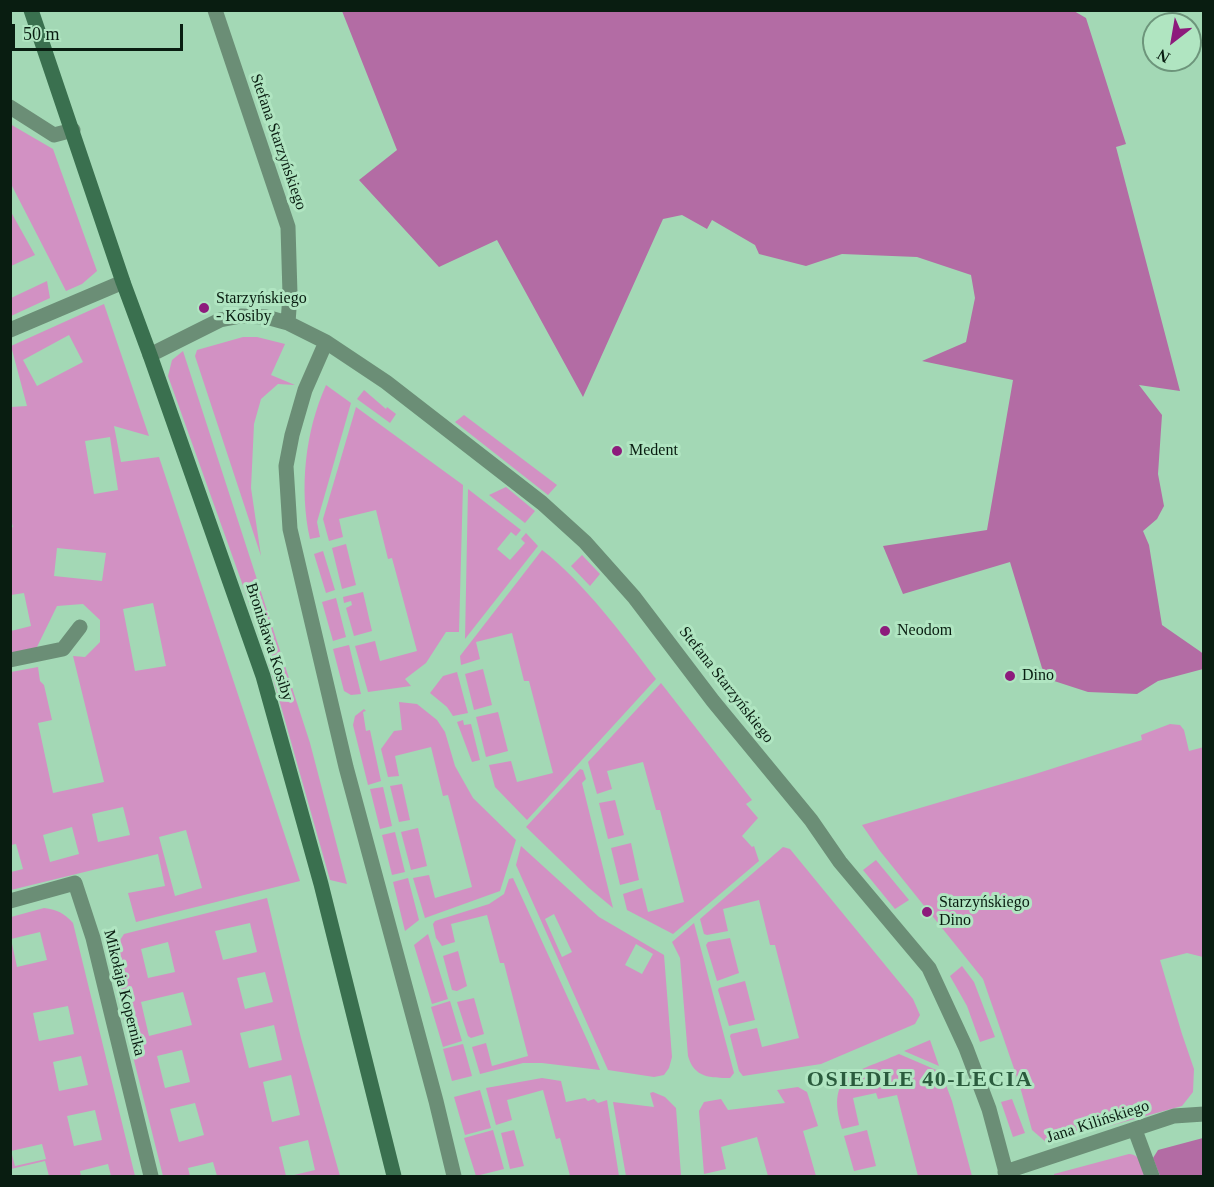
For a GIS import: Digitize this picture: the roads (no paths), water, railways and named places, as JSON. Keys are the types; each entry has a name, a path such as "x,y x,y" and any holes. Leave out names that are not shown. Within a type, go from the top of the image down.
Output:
{"street":[{"name":"Bronisława Kosiby","path":"31,10 123,282 263,676 321,884 394,1176"},
{"name":"Stefana Starzyńskiego","path":"215,10 288,226 290,301 288,323"},
{"path":"10,107 54,135 73,130"},
{"path":"10,330 123,282"},
{"name":"Stefana Starzyńskiego","path":"150,355 220,320 241,316 288,323 326,342 386,382 542,503 585,542 629,592 713,701 811,820 840,862 929,968 966,1048 989,1109 1006,1174"},
{"path":"326,342 308,382 292,435 286,466 290,529 346,766 454,1176"},
{"path":"10,660 63,649 80,627"},
{"name":"Mikołaja Kopernika","path":"10,901 75,884 93,938 151,1176"},
{"name":"Jana Kilińskiego","path":"1006,1174 1174,1116 1203,1114"},
{"path":"1135,1130 1152,1176"}],"place":[{"name":"Starzyńskiego - Kosiby","path":"204,308"},
{"name":"Medent","path":"617,451"},
{"name":"Neodom","path":"885,631"},
{"name":"Dino","path":"1010,676"},
{"name":"Starzyńskiego Dino","path":"927,912"}],"district":[{"name":"OSIEDLE 40-LECIA","path":"920,1080"}]}
